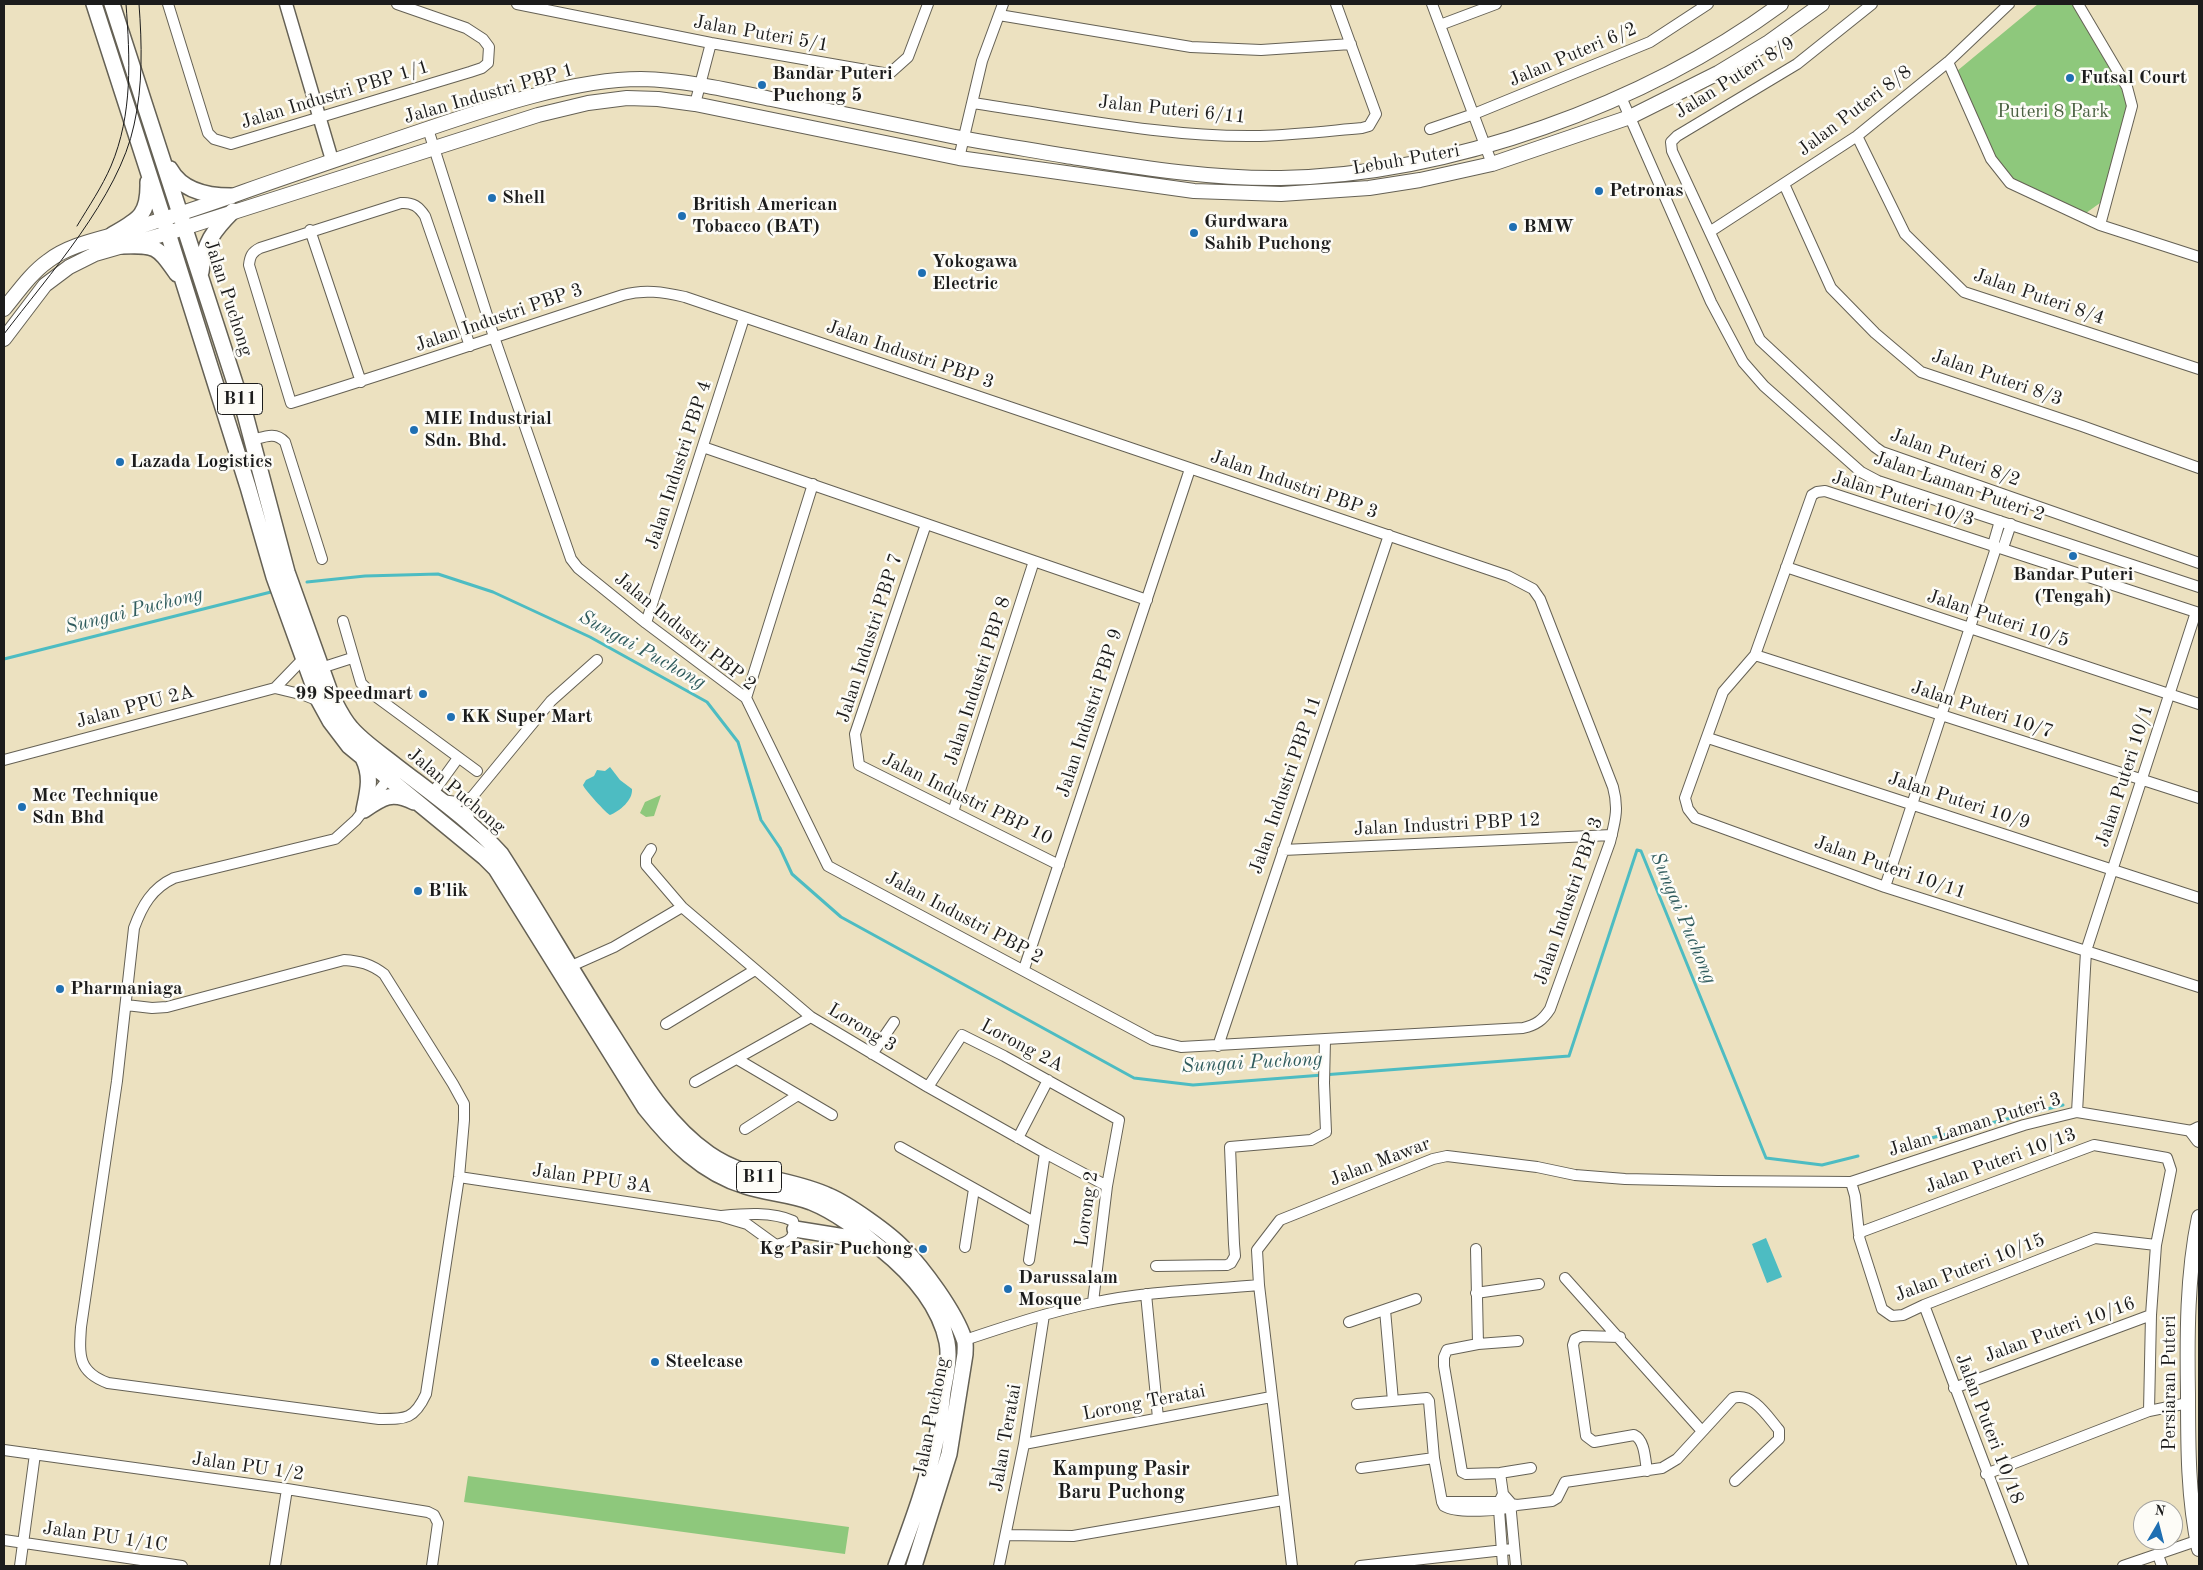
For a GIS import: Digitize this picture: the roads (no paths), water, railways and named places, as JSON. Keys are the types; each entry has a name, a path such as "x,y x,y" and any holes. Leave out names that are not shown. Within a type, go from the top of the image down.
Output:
{"main road":[{"name":"Jalan Puchong","path":"94,4 248,487 292,605 321,668 331,695 350,728 393,772 433,802 470,826 501,854 569,967 653,1098 687,1136 698,1146 730,1167 748,1174 809,1188 831,1196 851,1208 902,1246 918,1263 965,1340 964,1370 949,1454 915,1565"},
{"name":"Jalan Puchong","path":"112,4 162,152 252,440 280,575"},
{"name":"Lebuh Puteri","path":"965,133 1169,171 1277,178 1312,177 1375,170 1485,145 1561,120 1621,97 1685,66 1722,44 1781,4"},
{"name":"Lebuh Puteri","path":"960,158 1194,191 1281,194 1369,188 1420,180 1492,164 1630,117 1718,73 1769,42 1822,4"},
{"name":"Jalan Industri PBP 1","path":"232,204 332,160 428,129 533,97 595,84 635,79 700,85 965,133"},
{"name":"Jalan Industri PBP 1","path":"183,221 232,204 434,147 530,117 588,103 626,98 658,99 695,104 960,158"},
{"path":"162,152 176,179 185,185 232,204 206,245 201,277"},
{"path":"4,339 45,285 69,268 117,241 139,219 143,213 148,190 148,169"},
{"path":"4,309 32,275 51,258 77,246 117,241 183,221"},
{"path":"117,241 145,245 159,250 183,283"},
{"name":"Jalan Puchong","path":"292,605 303,659 320,701 341,736 363,758 393,772"},
{"path":"363,758 368,768 369,778 369,790 364,810"},
{"path":"364,810 382,798 393,796 433,802"},
{"name":"Jalan Puchong","path":"433,802 496,869 645,1108 675,1142 711,1172 725,1179 809,1201 831,1211 852,1225 899,1263 915,1280 929,1301 943,1328 948,1356 936,1440 919,1502 896,1566"},
{"name":"Persiaran Puteri","path":"2199,1217 2188,1308 2189,1482 2199,1543"},
{"path":"795,1230 851,1238 863,1242 899,1263"}],"street":[{"name":"Jalan Industri PBP 1/1","path":"168,4 205,125 214,139 222,143 241,143 470,72 482,68 488,63 489,47 475,33 397,4"},
{"path":"286,4 332,160"},
{"name":"Jalan Puteri 5/1","path":"517,4 710,43 889,74 908,57 928,4"},
{"path":"960,158 982,61 1003,4"},
{"path":"999,15 1191,48 1261,50 1351,44 1336,4"},
{"path":"1432,4 1492,164"},
{"path":"1440,24 1496,4"},
{"name":"Jalan Puteri 6/2","path":"1430,129 1474,114 1650,42 1708,4"},
{"name":"Jalan Puteri 8/9","path":"1711,231 1672,150 1671,142 1677,136 1797,64 1872,4"},
{"name":"Jalan Puteri 8/8","path":"1711,231 1857,136 1948,62 2008,4"},
{"path":"2078,4 2127,87 2132,106 2100,225"},
{"path":"695,104 710,43"},
{"name":"Jalan Puteri 6/11","path":"972,102 1146,128 1193,133 1259,136 1362,128 1369,126 1376,114 1351,44"},
{"path":"1948,62 1991,159 2010,183 2100,225 2199,257"},
{"name":"Jalan Laman Puteri 2","path":"1621,97 1711,302 1743,362 1764,386 1861,472 1878,481 2199,587"},
{"name":"Jalan Industri PBP 2","path":"428,129 494,337 571,559 578,568 646,623 746,698 828,866 1024,969 1153,1040 1182,1047 1218,1046"},
{"name":"Jalan Puteri 8/4","path":"1857,136 1905,234 1964,292 2199,369"},
{"name":"Jalan Puteri 8/3","path":"1784,184 1831,288 1875,333 1921,372 2082,426 2199,468"},
{"path":"361,382 310,230 401,203 418,206 425,216 470,346"},
{"name":"Jalan Industri PBP 3","path":"310,230 253,251 249,265 291,403 361,382 634,292 660,291 1389,535 1508,576 1533,589 1618,803 1612,835 1550,1009 1544,1018 1535,1025 1523,1028 1218,1046"},
{"name":"Jalan Puteri 8/2","path":"1711,231 1760,340 1882,452 2199,563"},
{"name":"Jalan Industri PBP 4","path":"646,623 744,318"},
{"path":"252,440 273,435 280,436 285,442 322,559"},
{"path":"703,446 1147,600"},
{"name":"Jalan Industri PBP 9","path":"1024,969 1190,469"},
{"path":"746,698 813,484"},
{"name":"Jalan Puteri 10/3","path":"1688,809 1686,798 1723,692 1755,655 1812,496 1821,490 2198,613"},
{"path":"1885,887 2005,523"},
{"name":"Jalan Industri PBP 7","path":"860,765 855,734 926,524"},
{"name":"Jalan Industri PBP 11","path":"1218,1046 1389,535"},
{"name":"Jalan Industri PBP 8","path":"953,812 1034,561"},
{"name":"Jalan Puteri 10/5","path":"1786,567 2199,704"},
{"name":"Jalan Puteri 10/1","path":"2076,1112 2086,951 2198,613"},
{"path":"343,621 352,658 361,683 371,693 477,771"},
{"name":"Jalan Puteri 10/7","path":"1755,655 2199,798"},
{"path":"321,668 352,658"},
{"path":"275,688 303,659"},
{"path":"470,826 467,809 472,797 552,701 596,660"},
{"path":"275,688 320,701"},
{"name":"Jalan PPU 2A","path":"4,760 275,688"},
{"name":"Jalan Puteri 10/9","path":"1708,738 2199,898"},
{"path":"458,758 433,802 457,802 472,797"},
{"name":"Jalan Industri PBP 10","path":"860,765 1059,865"},
{"path":"126,1005 152,1008 168,1006 344,960 359,961 374,966 384,974 464,1104 459,1177 426,1394 420,1407 410,1416 400,1419 379,1419 99,1380 86,1371 82,1360 81,1327 117,1082 134,928 147,900 162,884 174,878 335,839 356,820 393,772"},
{"name":"Jalan Puteri 10/11","path":"1688,809 1695,818 1885,887 2199,987"},
{"name":"Jalan Industri PBP 12","path":"1283,850 1612,835"},
{"name":"Lorong 3","path":"651,849 646,857 646,865 682,907 811,1017 928,1087 1107,1186"},
{"path":"569,967 614,947 682,907"},
{"path":"666,1024 755,970"},
{"path":"695,1082 811,1017"},
{"path":"872,1054 894,1022"},
{"name":"Lorong 2A","path":"928,1087 962,1035 1119,1120"},
{"path":"1156,1266 1227,1265 1231,1263 1234,1256 1234,1244 1230,1147 1311,1140 1326,1132 1325,1040"},
{"path":"737,1059 832,1115"},
{"path":"1018,1138 1048,1080"},
{"path":"745,1129 798,1095"},
{"name":"Jalan Laman Puteri 3","path":"1851,1182 2024,1125 2076,1112 2198,1133"},
{"name":"Lorong 2","path":"1093,1302 1107,1186 1119,1120"},
{"name":"Jalan Puteri 10/13","path":"1862,1232 2094,1145 2167,1158 2171,1170 2156,1245 2151,1315 2148,1411"},
{"path":"900,1147 1034,1222"},
{"path":"1029,1260 1045,1153"},
{"name":"Jalan Mawar","path":"1292,1566 1271,1397 1257,1250 1280,1220 1433,1159 1447,1156 1537,1167 1575,1175 1625,1179 1851,1182"},
{"name":"Jalan PPU 3A","path":"459,1177 720,1216 748,1224 776,1245 786,1243 793,1237 795,1230 793,1221 786,1218 746,1214 720,1216"},
{"name":"Jalan Puteri 10/15","path":"1851,1182 1862,1232 1859,1240 1882,1309 1892,1316 1903,1315 1924,1304 2095,1238 2156,1245"},
{"path":"965,1247 974,1189"},
{"path":"1476,1249 1478,1344"},
{"path":"1565,1278 1620,1337 1701,1430"},
{"path":"1476,1293 1539,1284"},
{"path":"965,1340 1027,1319 1093,1302 1146,1294 1259,1285"},
{"path":"1146,1294 1158,1418"},
{"path":"1349,1322 1416,1299"},
{"name":"Jalan Puteri 10/18","path":"1924,1304 1986,1474 2023,1566"},
{"path":"1385,1310 1394,1401"},
{"name":"Jalan Teratai","path":"999,1566 1007,1535 1024,1444 1044,1315"},
{"name":"Jalan Puteri 10/16","path":"1954,1388 2151,1315"},
{"path":"1620,1337 1582,1336 1575,1339 1573,1345 1586,1436 1594,1442 1634,1435 1638,1436 1642,1444 1647,1471"},
{"path":"1518,1341 1478,1344 1447,1350 1444,1357 1445,1376 1462,1472 1466,1474 1500,1473 1531,1468"},
{"path":"1357,1404 1427,1398 1429,1401 1434,1458 1442,1502 1444,1506 1454,1510 1506,1503 1552,1501 1557,1498 1565,1482 1662,1468 1677,1459 1701,1430 1733,1398 1742,1396 1751,1398 1779,1430 1779,1440 1735,1481"},
{"name":"Lorong Teratai","path":"1024,1444 1271,1397"},
{"path":"1986,1474 2148,1411 2188,1403"},
{"name":"Jalan PU 1/2","path":"4,1450 428,1512 434,1515 438,1523 432,1566"},
{"path":"20,1566 35,1454"},
{"path":"1361,1468 1434,1458"},
{"path":"1500,1473 1516,1566"},
{"path":"275,1566 287,1490"},
{"path":"1007,1535 1073,1536 1283,1500"},
{"path":"1503,1566 1501,1550 1506,1503"},
{"name":"Jalan PU 1/1C","path":"4,1540 182,1566"},
{"path":"2123,1566 2199,1543"},
{"path":"1360,1566 1514,1549"},
{"path":"2158,1554 2162,1566"}],"water":[{"path":"610,767 620,780 632,789 632,793 625,805 610,815 583,785 586,780 594,776 597,770 605,771"},
{"path":"1766,1238 1782,1277 1767,1283 1752,1244"}],"waterway":[{"name":"Sungai Puchong","path":"307,582 365,576 438,574 493,592 590,637 707,702 738,742 761,820 780,848 792,874 841,917 1134,1078 1193,1085 1569,1056 1637,850 1641,851 1766,1158 1822,1165 1858,1156"},
{"name":"Sungai Puchong","path":"4,659 271,592"},
{"name":"Sungai Puchong","path":"1903,1145 2063,1105"}],"tram line":[{"path":"77,226 111,166 123,126 129,65 126,4"},
{"path":"4,334 80,235 114,180 126,152 134,125 139,95 141,50 139,4"}],"place":[{"name":"Futsal Court","path":"2070,78"},
{"name":"Bandar Puteri Puchong 5","path":"762,85"},
{"name":"Petronas","path":"1599,191"},
{"name":"Shell","path":"492,198"},
{"name":"British American Tobacco (BAT)","path":"682,216"},
{"name":"BMW","path":"1513,227"},
{"name":"Gurdwara Sahib Puchong","path":"1194,233"},
{"name":"Yokogawa Electric","path":"922,273"},
{"name":"MIE Industrial Sdn. Bhd.","path":"414,430"},
{"name":"Lazada Logistics","path":"120,462"},
{"name":"Bandar Puteri (Tengah)","path":"2073,556"},
{"name":"99 Speedmart","path":"423,694"},
{"name":"KK Super Mart","path":"451,717"},
{"name":"Mcc Technique Sdn Bhd","path":"22,807"},
{"name":"B'lik","path":"418,891"},
{"name":"Pharmaniaga","path":"60,989"},
{"name":"Kg Pasir Puchong","path":"923,1249"},
{"name":"Darussalam Mosque","path":"1008,1289"},
{"name":"Steelcase","path":"655,1362"}],"district":[{"name":"Kampung Pasir Baru Puchong","path":"1121,1482"}],"park label":[{"name":"Puteri 8 Park","path":"2053,112"}]}
